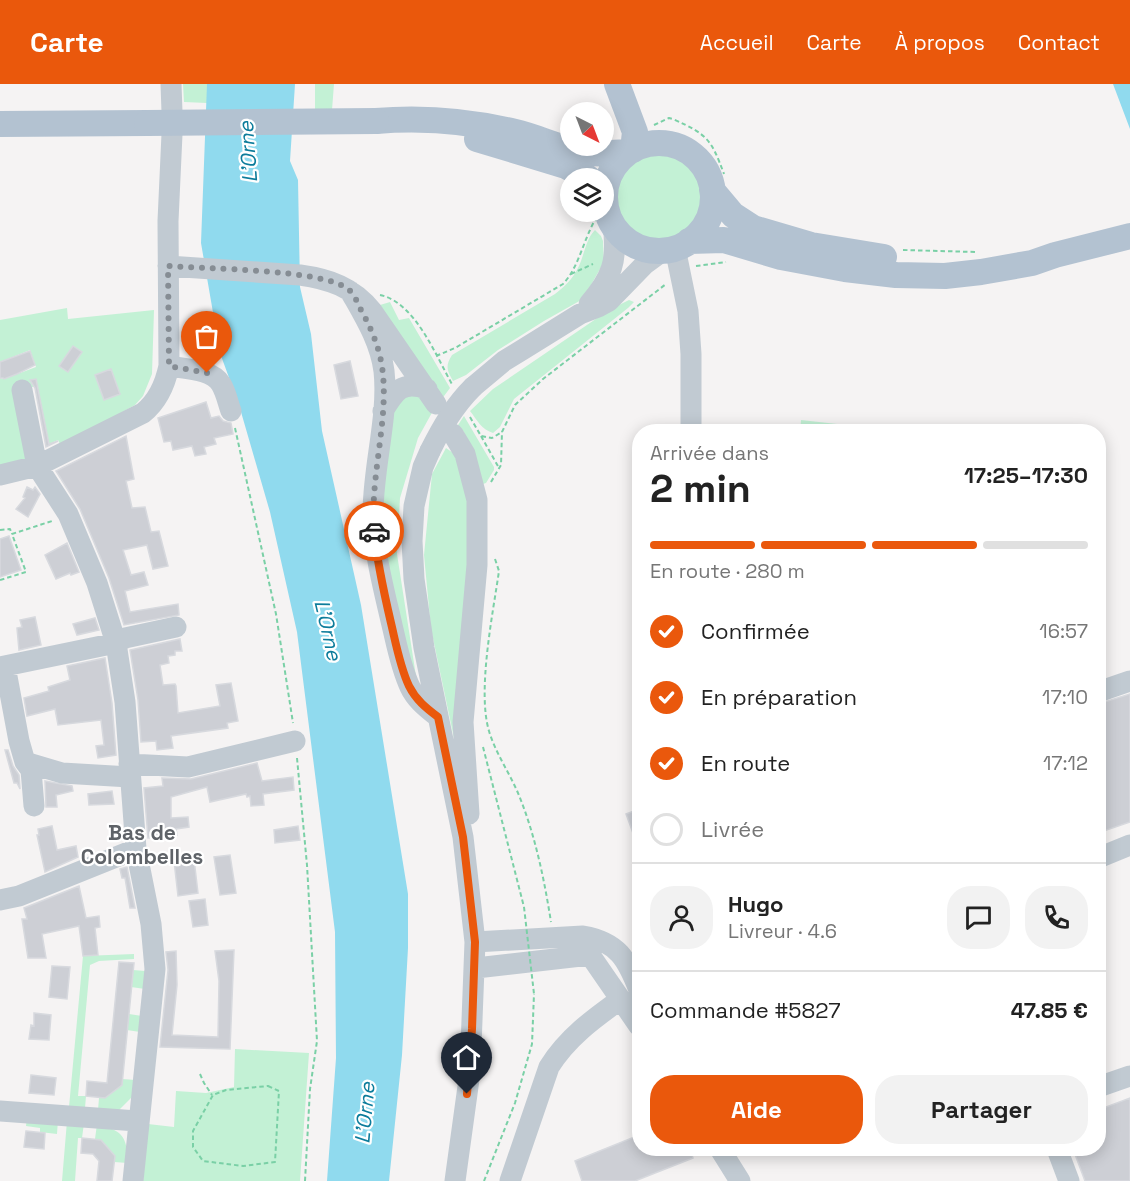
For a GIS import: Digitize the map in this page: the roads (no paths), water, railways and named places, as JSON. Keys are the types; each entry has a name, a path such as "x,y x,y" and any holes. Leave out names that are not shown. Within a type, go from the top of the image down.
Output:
{"main road":[{"path":"617,84 636,145"},
{"path":"0,124 376,121 410,118 456,122 519,132 580,152 597,154 636,145 667,143 692,153 705,168 712,190 712,205 708,219 700,231 679,252"},
{"path":"376,121 481,140 570,168"},
{"path":"614,168 636,145"},
{"path":"712,190 733,215 747,226 811,245 884,257 919,260 972,260 1055,255"},
{"path":"612,222 625,239 646,249 679,252 724,240 802,262 845,269 922,276 981,272 1032,263 1130,236"}],"street":[{"path":"171,84 172,112"},
{"path":"0,475 37,466 143,413 152,406 157,398 166,380 169,366 168,266 171,134"},
{"path":"580,314 611,274 615,250 607,222"},
{"path":"455,1181 470,1072 476,968 463,837 424,648 414,579 412,541 416,496 430,451 442,426 457,405 473,387 504,361 580,314 609,301 645,264 679,252 688,311 691,354 691,424"},
{"path":"168,266 300,275 333,282 351,291 372,310 432,396 414,385 404,387 393,395 383,411"},
{"path":"351,291 376,338 384,371 383,411 374,507 376,549 394,635 410,687 424,706 438,717"},
{"path":"169,366 207,373 217,378 223,386 231,411"},
{"path":"21,390 37,466 69,516 97,583 117,643 125,702 136,849 151,924 155,969 137,1121 133,1181"},
{"path":"453,434 465,454 477,500 477,565 463,722 470,811 463,837"},
{"path":"34,806 31,770 10,743 2,667 117,643 125,638 176,627"},
{"path":"1106,689 1130,681"},
{"path":"25,762 62,773 188,767 295,741"},
{"path":"1106,855 1130,845"},
{"path":"0,900 19,896 136,849"},
{"path":"475,942 554,938 587,946 630,995 595,1016 557,1054 540,1087 510,1181"},
{"path":"476,968 587,946"},
{"path":"1106,1084 1130,1076"},
{"path":"0,1111 137,1121"},
{"path":"724,1156 740,1181"},
{"path":"1060,1156 1069,1181"}],"water":[{"name":"L'Orne","path":"207,84 295,84 290,161 298,180 300,287 311,334 322,431 361,605 408,894 408,948 402,1055 389,1181 327,1181 336,1058 335,932 297,632 270,512 239,405 220,353 201,243"},
{"path":"1113,84 1130,84 1130,129"}],"district":[{"name":"Bas de Colombelles","path":"142,845"}]}
